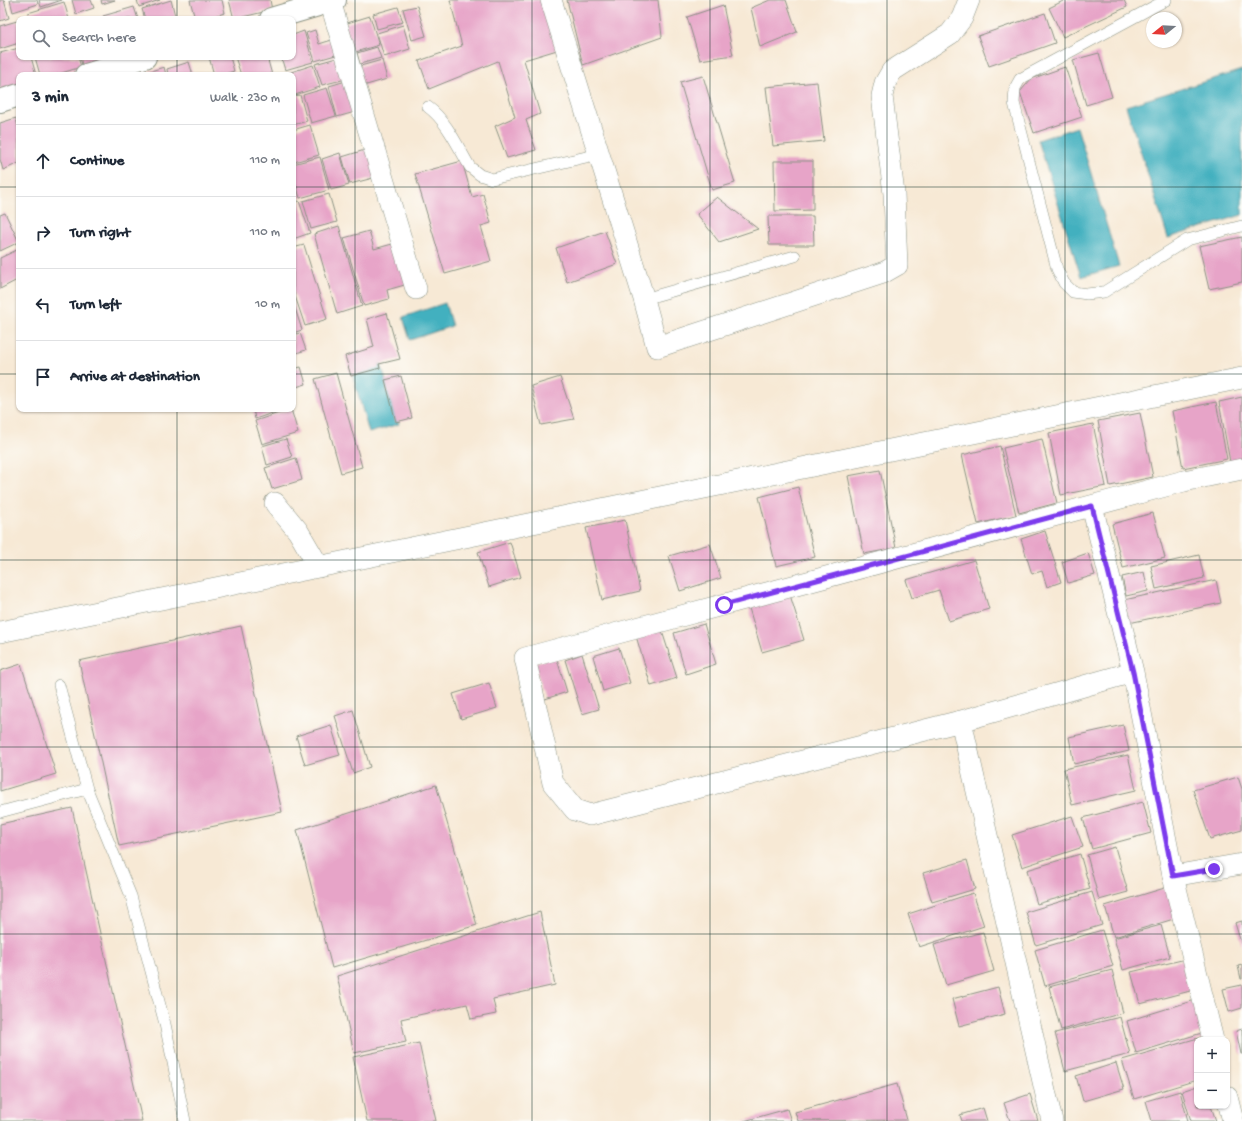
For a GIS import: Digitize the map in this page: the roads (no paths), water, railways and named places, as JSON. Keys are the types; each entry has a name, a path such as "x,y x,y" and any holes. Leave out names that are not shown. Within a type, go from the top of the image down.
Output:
{"main road":[{"path":"281,16 332,1"},
{"path":"96,72 135,60"},
{"path":"0,101 16,96"}],"street":[{"path":"551,0 644,299 657,347 883,273 897,265 894,194 882,96 885,83 892,71 950,34 962,18 969,0"},
{"path":"332,1 416,289"},
{"path":"0,632 1242,378"},
{"path":"1133,672 962,721 590,815 575,810 553,783 525,658 1184,481 1242,469"},
{"path":"275,503 298,531 319,567"},
{"path":"1092,506 1133,672 1173,876 1212,1037"},
{"path":"962,721 1052,1121"},
{"path":"1173,876 1242,864"},
{"path":"1230,1109 1233,1121"}],"lane":[{"path":"1166,0 1020,79 1015,88 1014,103 1058,269 1064,283 1074,292 1087,294 1104,292 1186,240 1242,226"},
{"path":"428,107 434,111 441,120 470,167 484,178 492,179 599,154"},
{"path":"644,299 795,256"},
{"path":"59,685 87,789 131,896 165,1024 185,1121"},
{"path":"0,812 87,789"}],"water":[{"path":"1242,70 1242,215 1168,238 1126,106"},
{"path":"1077,127 1119,266 1081,277 1038,140"},
{"path":"445,303 452,326 410,340 403,317"},
{"path":"381,364 399,424 369,433 352,373"}]}
